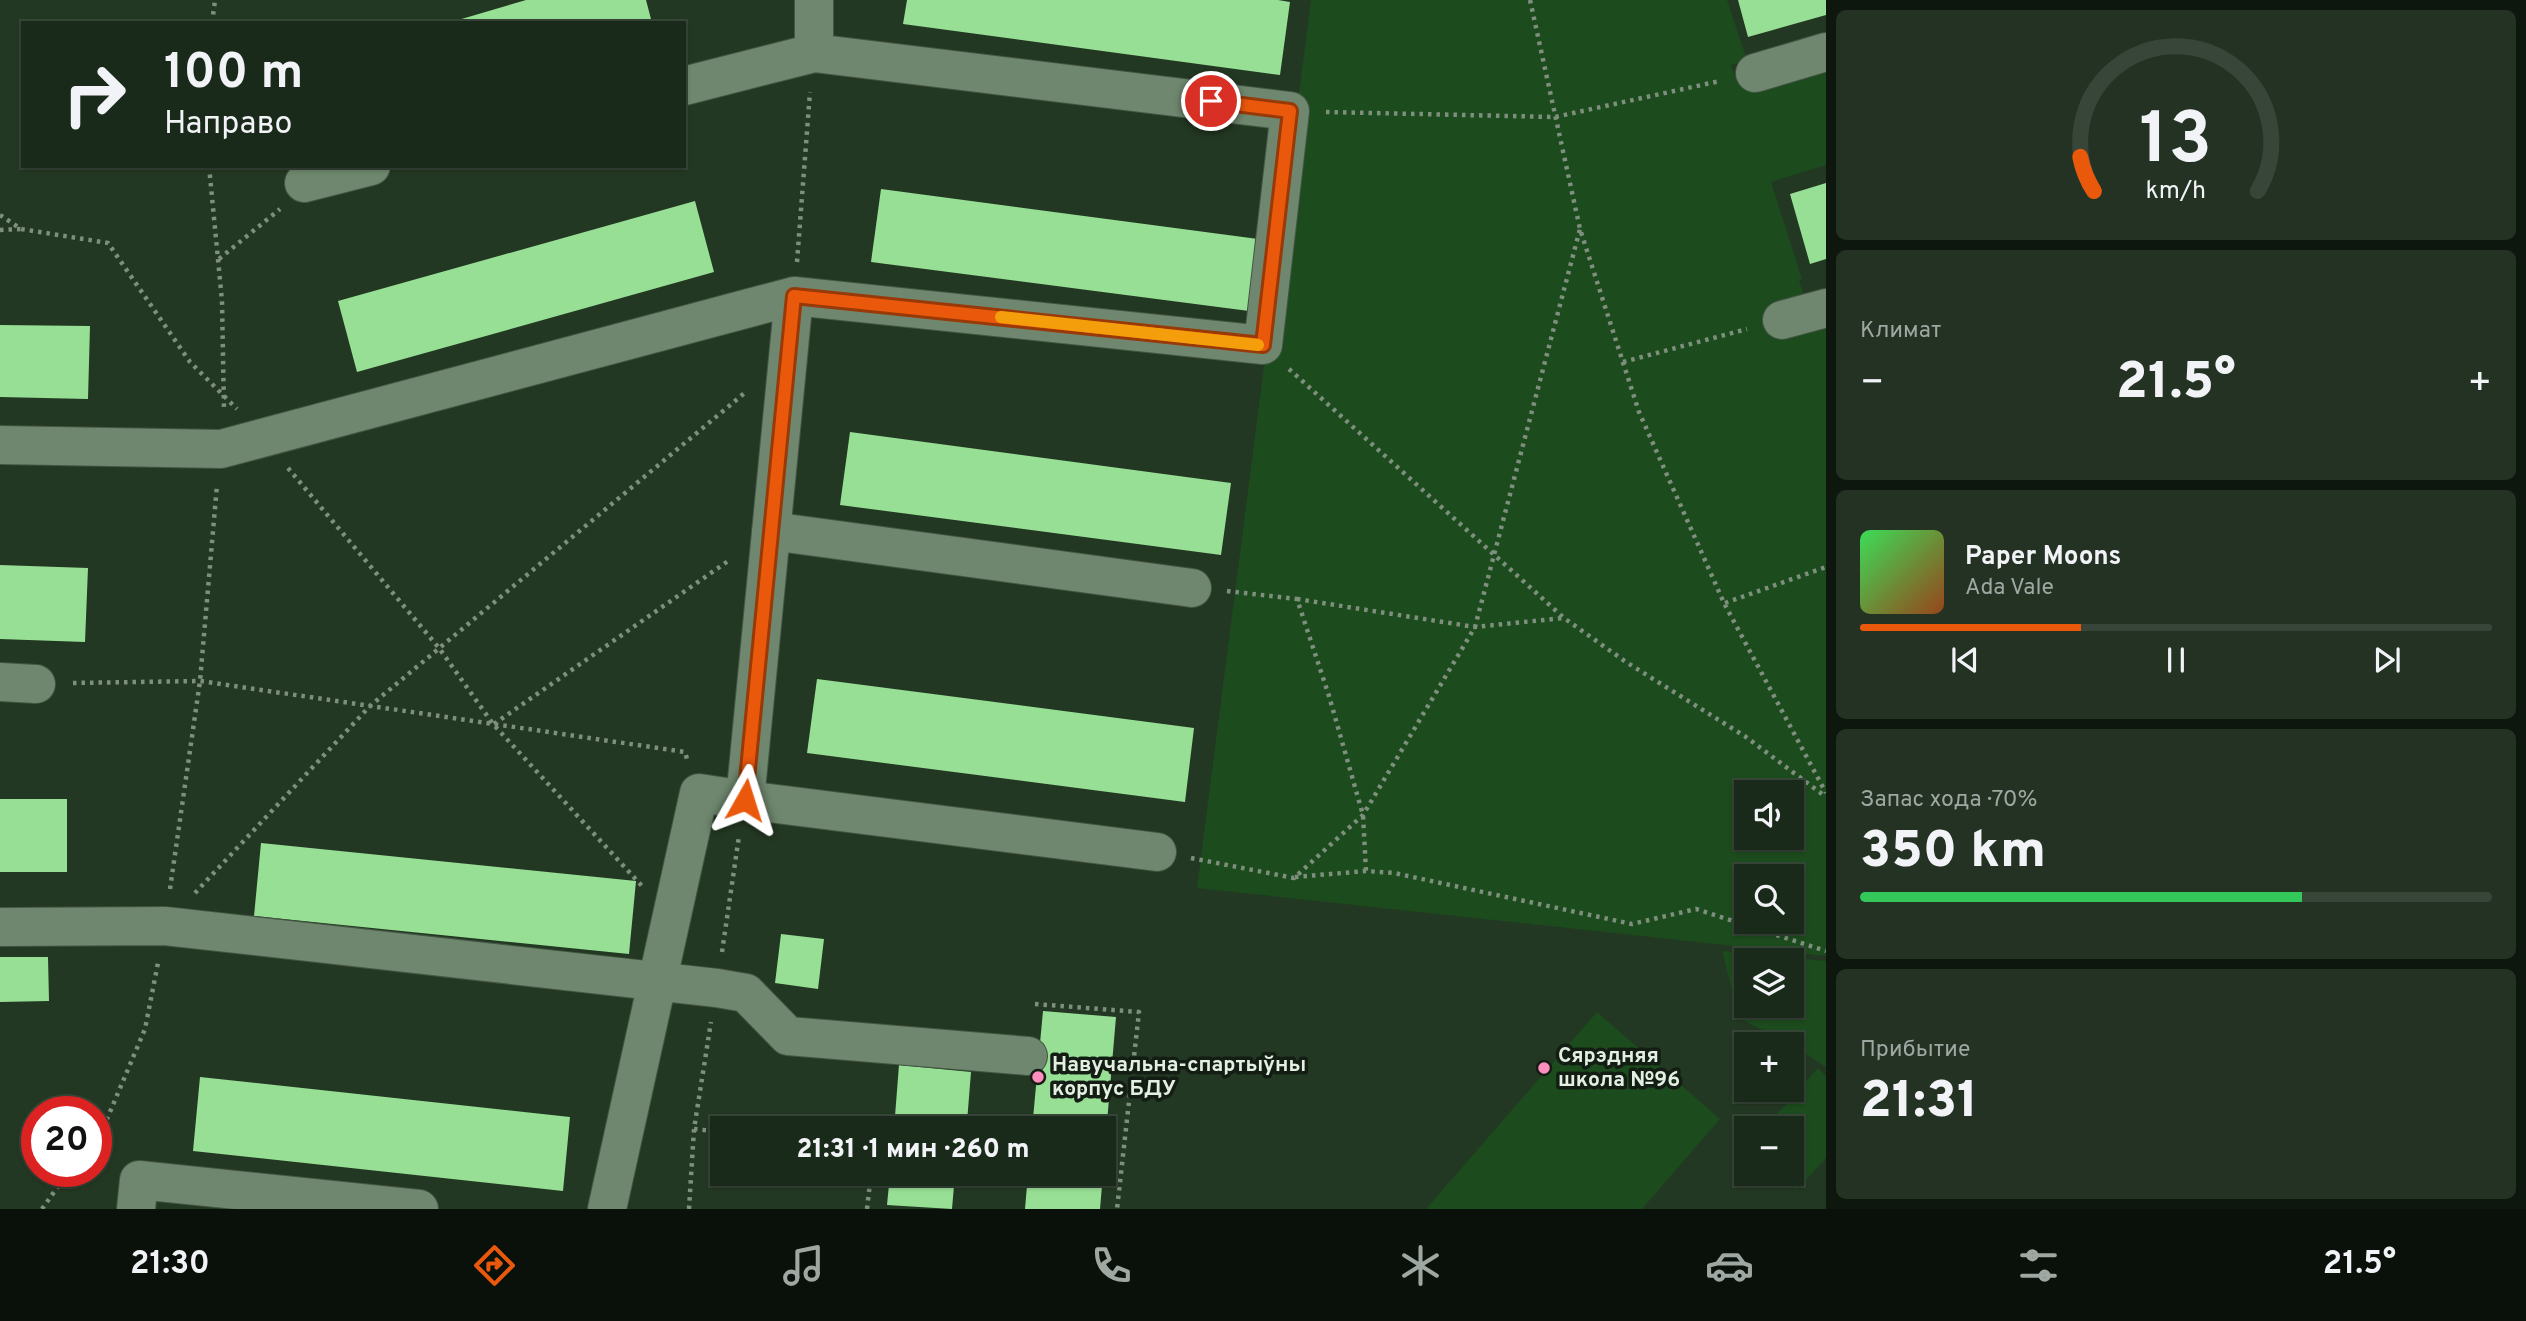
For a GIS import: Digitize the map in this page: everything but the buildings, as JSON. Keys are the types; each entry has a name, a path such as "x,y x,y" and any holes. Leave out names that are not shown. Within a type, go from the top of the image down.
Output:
{"lane":[{"path":"814,0 814,53"},
{"path":"1755,74 1826,52"},
{"path":"0,445 220,449 794,296 1263,345 1290,111 814,53 686,85"},
{"path":"304,183 363,168"},
{"path":"745,800 794,296"},
{"path":"1766,324 1826,308"},
{"path":"771,531 1192,587"},
{"path":"607,1209 699,793 1157,852"},
{"path":"0,927 165,926 656,981 746,993 788,1036 1028,1056"},
{"path":"136,1209 139,1180 419,1209"}],"path":[{"path":"212,21 215,0"},
{"path":"1530,0 1580,229 1639,412 1724,603 1826,795"},
{"path":"1290,111 1555,117 1755,74"},
{"path":"794,296 809,111"},
{"path":"112,1107 145,1029 165,926 200,681 225,395 222,301 208,168"},
{"path":"218,260 279,210 304,183"},
{"path":"0,215 21,229"},
{"path":"0,229 21,229 108,243 190,362 225,395 264,439 439,648 494,724 671,918"},
{"path":"1294,878 1363,815 1475,627 1580,229"},
{"path":"1623,362 1766,324"},
{"path":"1263,345 1564,618 1626,662 1746,737 1826,795"},
{"path":"165,926 370,706 788,357"},
{"path":"494,724 771,531"},
{"path":"1724,603 1826,567"},
{"path":"1192,587 1297,599 1475,627 1564,618"},
{"path":"1297,599 1329,696 1363,815 1366,871"},
{"path":"18,683 200,681 685,752 699,793"},
{"path":"1817,775 1826,773"},
{"path":"1157,852 1294,878 1366,871 1394,873 1632,924 1696,909 1826,951"},
{"path":"1035,1004 1139,1012 1117,1209"},
{"path":"694,1129 710,1131"},
{"path":"867,1209 870,1186"},
{"path":"42,1209 58,1187"}],"green space":[{"path":"1311,0 1727,0 1747,60 1731,65 1737,83 1826,60 1826,165 1771,182 1815,330 1826,327 1826,956 1804,954 1804,948 1752,948 1197,888"},
{"path":"1722,951 1734,952 1734,998"},
{"path":"1804,959 1826,961 1826,1067 1804,1053 1804,1032 1766,1032 1739,1018 1804,1018"},
{"path":"1597,1012 1720,1119 1642,1209 1426,1209"},
{"path":"1818,1068 1826,1076 1826,1158 1804,1182 1804,1116 1776,1116 1788,1102 1804,1102 1804,1084"}],"slow traffic":[{"path":"1001,317 1258,345"}],"place":[{"name":"Сярэдняя школа №96","path":"1544,1068"},
{"name":"Навучальна-спартыўны корпус БДУ","path":"1038,1077"}],"route":[{"path":"745,800 794,296 1263,345 1290,111 1211,101"}]}
